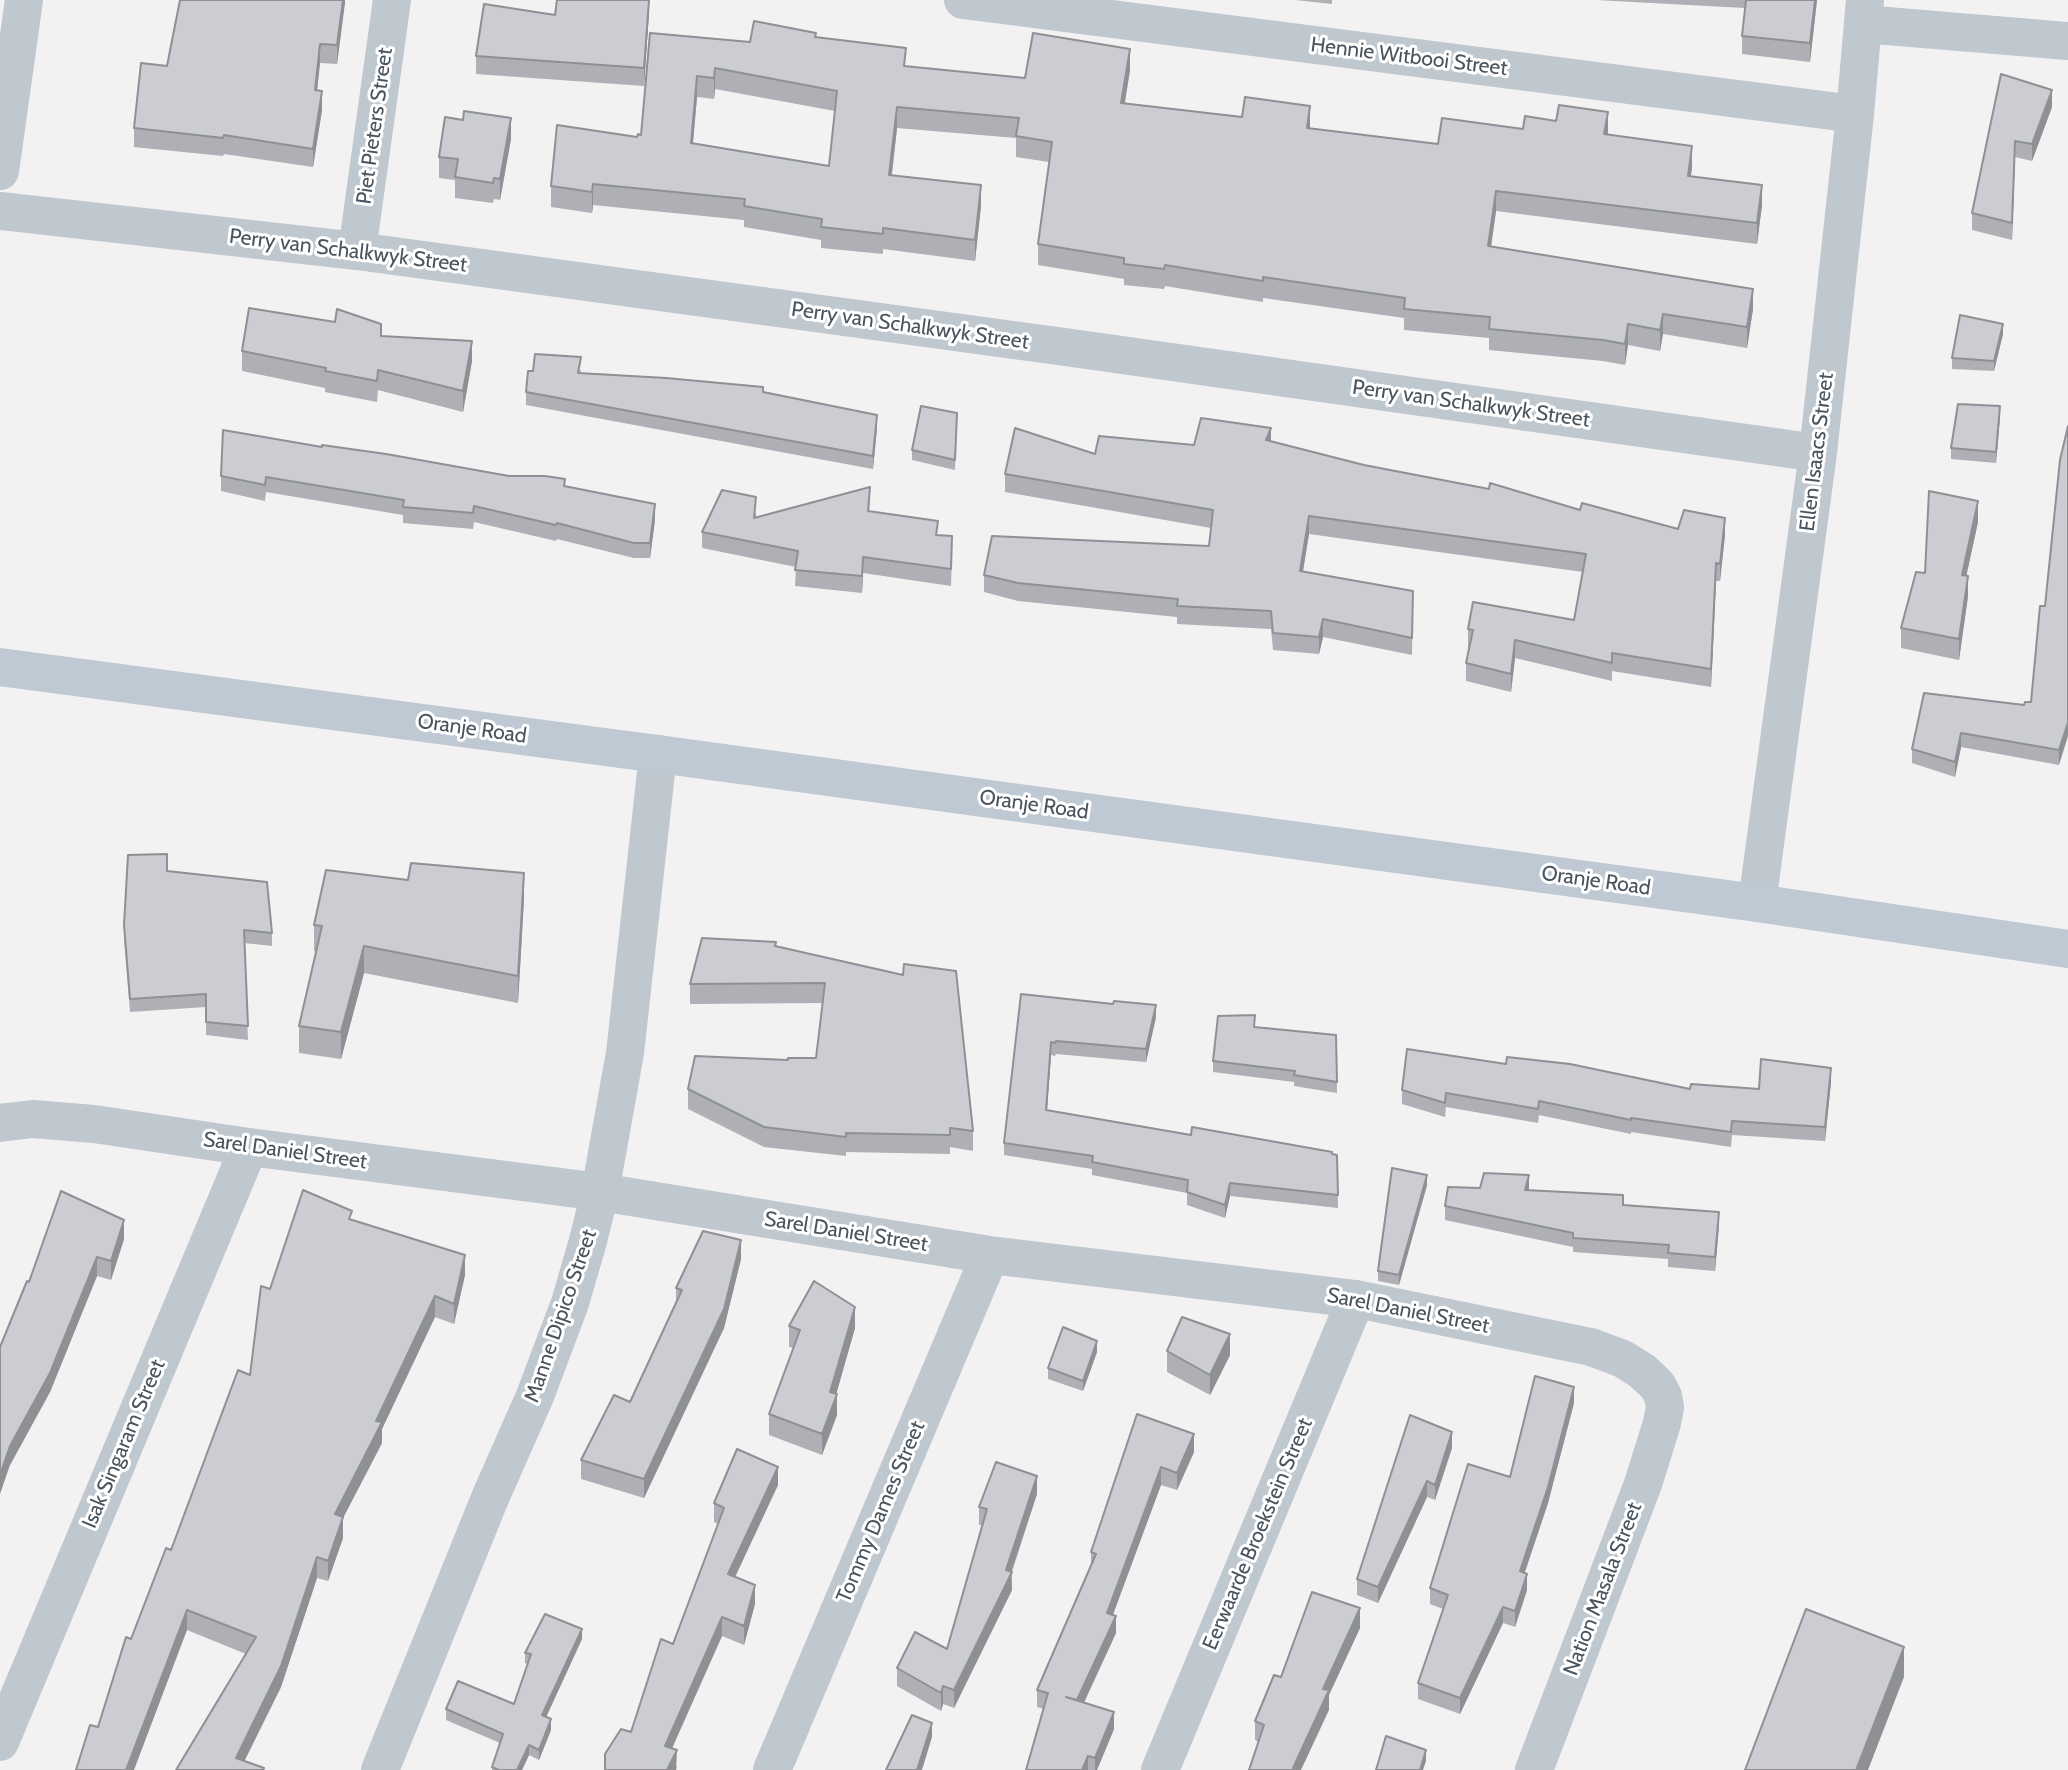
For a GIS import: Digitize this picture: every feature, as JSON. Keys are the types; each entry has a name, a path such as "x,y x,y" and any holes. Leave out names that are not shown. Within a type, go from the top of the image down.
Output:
{"street":[{"path":"0,171 24,0"},
{"name":"Piet Pieters Street","path":"357,251 392,0"},
{"name":"Hennie Witbooi Street","path":"963,0 1855,114"},
{"path":"1864,12 2068,41"},
{"name":"Ellen Isaacs Street","path":"1757,903 1818,453 1864,12"},
{"name":"Perry van Schalkwyk Street","path":"0,211 357,251 1065,346 1818,453"},
{"name":"Oranje Road","path":"0,667 1757,903 2068,948"},
{"name":"Manne Dipico Street","path":"380,1770 535,1396 570,1303 588,1241 600,1192 625,1053 658,754"},
{"name":"Sarel Daniel Street","path":"0,1123 33,1119 94,1124 249,1147 600,1192 990,1255 1356,1299 1591,1347 1623,1359 1648,1376 1657,1385 1665,1407"},
{"name":"Isak Singaram Street","path":"0,1742 249,1147"},
{"name":"Tommy Dames Street","path":"772,1770 990,1255"},
{"name":"Eerwaarde Broekstein Street","path":"1160,1770 1356,1299"},
{"path":"1535,1770 1679,1368"},
{"name":"Nation Masala Street","path":"1535,1770 1643,1484 1665,1407"}],"building":[{"path":"180,0 343,0 337,45 320,44 315,90 322,91 313,149 224,135 223,138 134,128 141,63 167,66"},
{"path":"557,0 649,0 644,68 476,56 484,4 555,15"},
{"path":"1746,0 1815,0 1810,43 1742,36"},
{"path":"754,21 816,33 815,37 906,48 904,66 1025,78 1033,33 1130,49 1121,103 1242,117 1245,97 1310,106 1307,128 1438,144 1442,118 1523,129 1525,116 1556,121 1559,105 1608,112 1604,134 1692,146 1688,176 1762,185 1757,223 1496,191 1488,246 1753,289 1747,327 1663,314 1660,330 1628,324 1625,344 1489,329 1490,317 1404,309 1405,298 1263,277 1263,281 1165,265 1164,269 1124,264 1124,258 1038,244 1052,142 1016,136 1019,118 897,107 889,175 981,185 975,240 883,228 883,234 821,227 822,219 744,206 745,199 593,184 592,192 551,186 557,125 637,137 638,134 641,135 650,33 750,42","holes":["715,68 837,91 829,166 691,143 697,76 714,78"]},
{"path":"2001,74 2052,90 2032,144 2015,141 2012,223 1972,213"},
{"path":"464,111 511,118 500,179 494,178 493,183 455,177 458,159 439,157 445,117 463,120"},
{"path":"249,308 335,322 337,309 381,324 381,336 472,341 463,391 378,370 377,381 242,351"},
{"path":"1960,315 2003,324 1994,361 1952,358"},
{"path":"535,354 581,357 578,373 763,387 763,392 877,415 873,456 526,392 528,371 533,371"},
{"path":"1958,404 2000,406 1996,452 1951,448"},
{"path":"921,406 957,413 955,460 912,450"},
{"path":"1201,418 1271,428 1266,440 1364,465 1489,489 1490,483 1580,510 1582,503 1678,529 1684,510 1725,518 1720,564 1716,563 1711,669 1612,653 1612,663 1515,640 1511,674 1466,663 1473,630 1468,629 1473,602 1574,620 1586,554 1309,516 1300,571 1413,591 1412,638 1323,619 1319,637 1273,633 1271,611 1177,606 1178,599 1018,583 984,575 992,536 1209,546 1213,510 1005,474 1015,428 1095,454 1099,436 1194,445"},
{"path":"2068,426 2068,722 2059,750 1961,733 1955,762 1912,749 1924,693 2024,705 2025,702 2031,702 2040,606 2045,606 2060,460"},
{"path":"223,430 322,447 386,454 509,476 565,479 564,486 655,504 650,543 634,543 557,523 556,525 474,506 473,513 403,507 404,500 266,477 265,485 221,476"},
{"path":"870,487 868,511 938,521 936,535 952,536 951,569 863,557 862,576 795,570 798,551 702,532 722,490 756,497 754,518"},
{"path":"1929,491 1978,501 1962,575 1968,576 1959,639 1901,628 1916,572 1925,573"},
{"path":"167,854 167,871 267,882 272,933 244,930 248,1026 206,1022 206,994 130,999 124,925 128,855"},
{"path":"411,863 524,873 518,976 364,946 341,1032 299,1026 322,926 314,925 326,870 408,880"},
{"path":"702,938 776,942 775,946 903,975 904,964 956,971 973,1131 950,1128 950,1135 846,1133 846,1137 764,1127 688,1089 695,1056 788,1060 816,1058 825,983 690,984"},
{"path":"1021,994 1113,1004 1114,1001 1156,1005 1146,1049 1051,1042 1046,1110 1191,1135 1192,1127 1332,1152 1337,1155 1338,1195 1230,1183 1225,1205 1187,1192 1188,1180 1092,1162 1093,1156 1004,1143"},
{"path":"1255,1015 1254,1027 1336,1035 1337,1082 1294,1075 1295,1071 1213,1061 1218,1016"},
{"path":"1407,1049 1506,1064 1507,1057 1570,1064 1690,1089 1691,1084 1759,1089 1761,1059 1831,1068 1825,1127 1732,1121 1731,1132 1631,1120 1539,1101 1538,1109 1446,1093 1445,1103 1402,1090"},
{"path":"1392,1168 1427,1175 1399,1275 1378,1271"},
{"path":"1484,1173 1529,1175 1525,1190 1623,1195 1623,1205 1719,1212 1715,1257 1668,1253 1669,1245 1573,1238 1573,1233 1445,1206 1448,1187 1480,1188"},
{"path":"303,1190 352,1211 349,1219 465,1255 454,1304 435,1296 376,1421 382,1422 335,1514 343,1517 328,1561 317,1557 281,1666 236,1758 264,1768 263,1770 176,1770 256,1637 187,1610 126,1770 76,1770 90,1725 98,1727 126,1637 131,1639 166,1548 171,1550 238,1370 250,1375 261,1286 270,1289"},
{"path":"61,1191 124,1220 111,1261 97,1257 50,1373 10,1446 0,1475 0,1347 27,1281 29,1282"},
{"path":"703,1231 741,1240 724,1309 644,1479 581,1460 614,1395 630,1402 682,1290 676,1288"},
{"path":"814,1281 855,1307 830,1392 837,1394 822,1434 769,1414 800,1330 789,1326"},
{"path":"1182,1317 1230,1334 1210,1375 1167,1351"},
{"path":"1063,1327 1097,1341 1083,1381 1048,1368"},
{"path":"1535,1376 1574,1387 1548,1487 1520,1571 1527,1574 1515,1611 1503,1607 1460,1698 1418,1683 1448,1595 1430,1588 1468,1464 1510,1477"},
{"path":"1137,1414 1194,1434 1177,1473 1161,1467 1107,1613 1116,1616 1077,1700 1066,1697 1114,1712 1095,1758 1088,1756 1082,1770 1026,1770 1048,1693 1037,1690 1096,1554 1091,1552"},
{"path":"1410,1415 1452,1432 1435,1485 1427,1481 1378,1587 1357,1579"},
{"path":"737,1449 778,1467 728,1574 755,1585 744,1626 722,1617 665,1746 677,1750 667,1770 606,1770 605,1754 621,1729 631,1732 661,1639 673,1644 724,1508 714,1503"},
{"path":"996,1462 1037,1476 1006,1570 1012,1572 954,1690 943,1686 941,1693 897,1668 915,1632 947,1649 987,1509 979,1507"},
{"path":"1312,1592 1360,1608 1323,1689 1329,1690 1293,1768 1299,1770 1249,1770 1264,1725 1255,1721 1274,1675 1281,1677"},
{"path":"1806,1609 1904,1647 1856,1770 1745,1770"},
{"path":"545,1614 582,1629 542,1715 551,1719 539,1750 529,1745 517,1770 499,1770 492,1767 503,1734 446,1709 458,1681 514,1704 531,1654 525,1653"},
{"path":"912,1715 932,1723 917,1770 886,1770"},
{"path":"1386,1736 1426,1750 1420,1770 1376,1770"}]}
